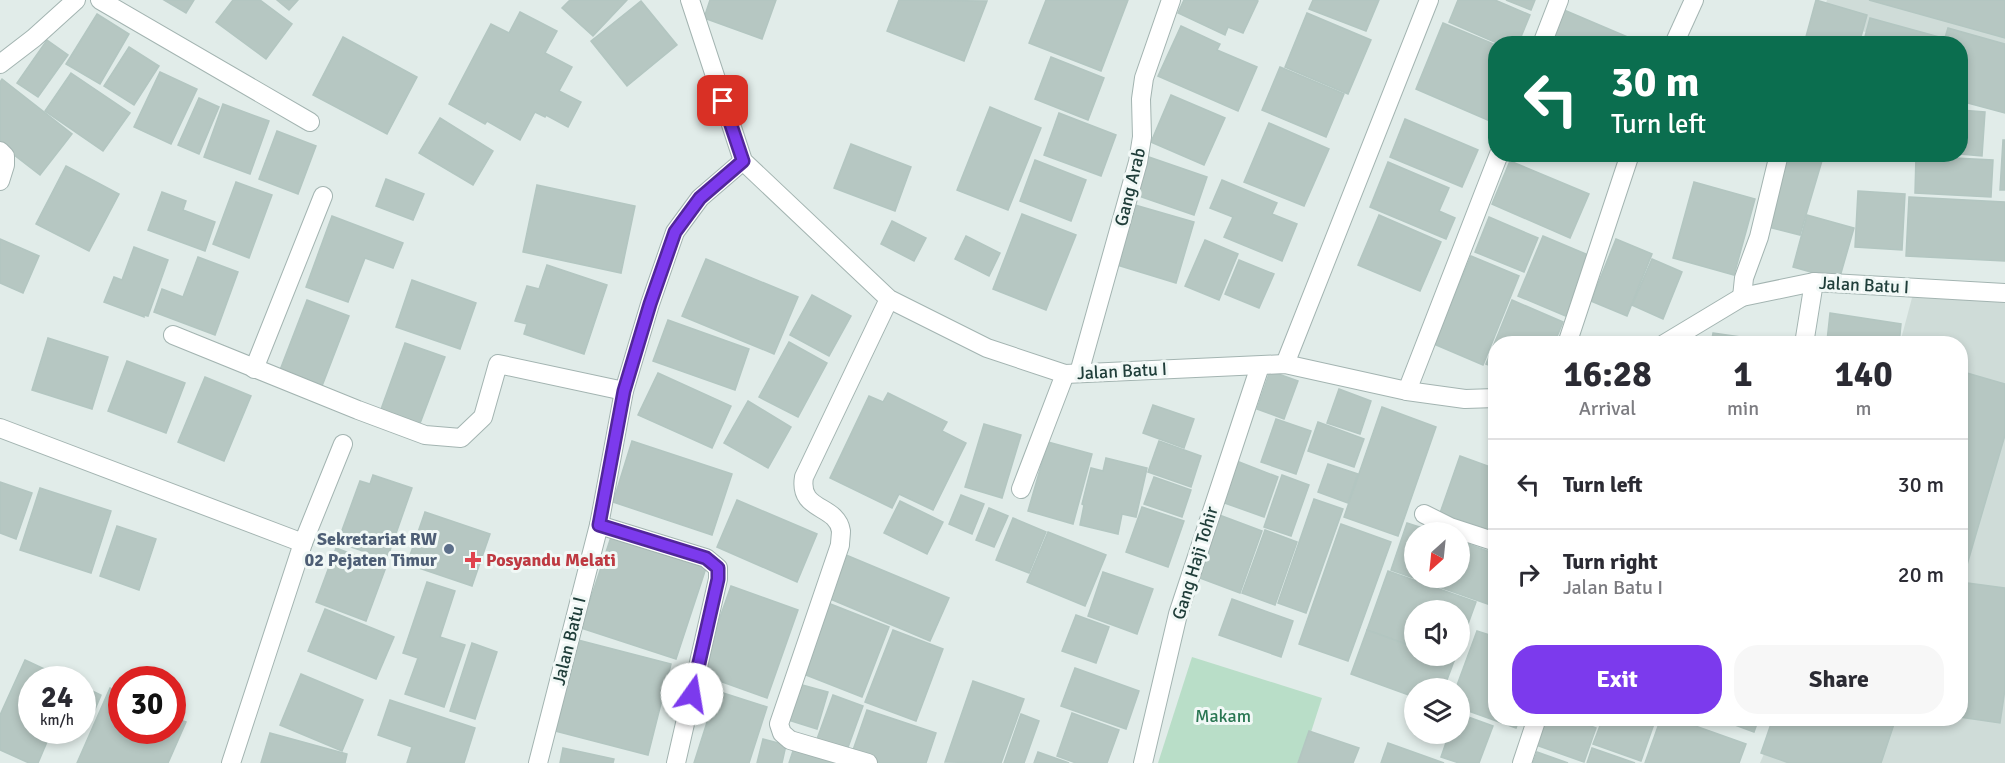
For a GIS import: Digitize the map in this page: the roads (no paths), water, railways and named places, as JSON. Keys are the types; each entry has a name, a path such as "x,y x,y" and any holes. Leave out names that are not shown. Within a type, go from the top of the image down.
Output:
{"street":[{"path":"0,64 34,38 76,0"},
{"path":"100,0 310,122"},
{"name":"Jalan Batu I","path":"690,0 743,161 889,299 987,348 1072,373 1285,364 1407,391 1465,399 1488,398"},
{"name":"Gang Arab","path":"1021,489 1072,373 1138,162 1142,137 1141,99 1144,78 1171,0"},
{"path":"1285,364 1429,0"},
{"path":"1545,36 1559,0"},
{"path":"1678,36 1694,0"},
{"path":"0,151 5,156 0,181"},
{"name":"Jalan Batu I","path":"538,763 599,525 624,391 650,304 675,232 700,198 743,161"},
{"path":"1407,391 1496,162"},
{"path":"1570,336 1627,162"},
{"path":"1742,297 1744,278 1760,237 1777,162"},
{"path":"254,369 323,196"},
{"path":"1805,336 1814,282"},
{"name":"Jalan Batu I","path":"1677,336 1742,297 1814,282 2005,293"},
{"path":"868,763 790,740 782,733 779,724 840,545 841,531 836,519 806,498 802,488 804,477 889,299"},
{"path":"173,335 425,435 461,438 483,417 498,364 624,391"},
{"name":"Gang Haji Tohir","path":"1143,763 1178,614 1260,366"},
{"path":"0,428 303,543"},
{"path":"231,763 303,543 343,444"},
{"path":"1424,514 1450,527 1488,539"},
{"path":"599,525 706,558 718,568 718,579 676,763"},
{"path":"1522,763 1534,726"}],"place":[{"name":"Sekretariat RW 02 Pejaten Timur","path":"449,549"},
{"name":"Posyandu Melati","path":"473,560"}],"park label":[{"name":"Makam","path":"1223,716"}]}
